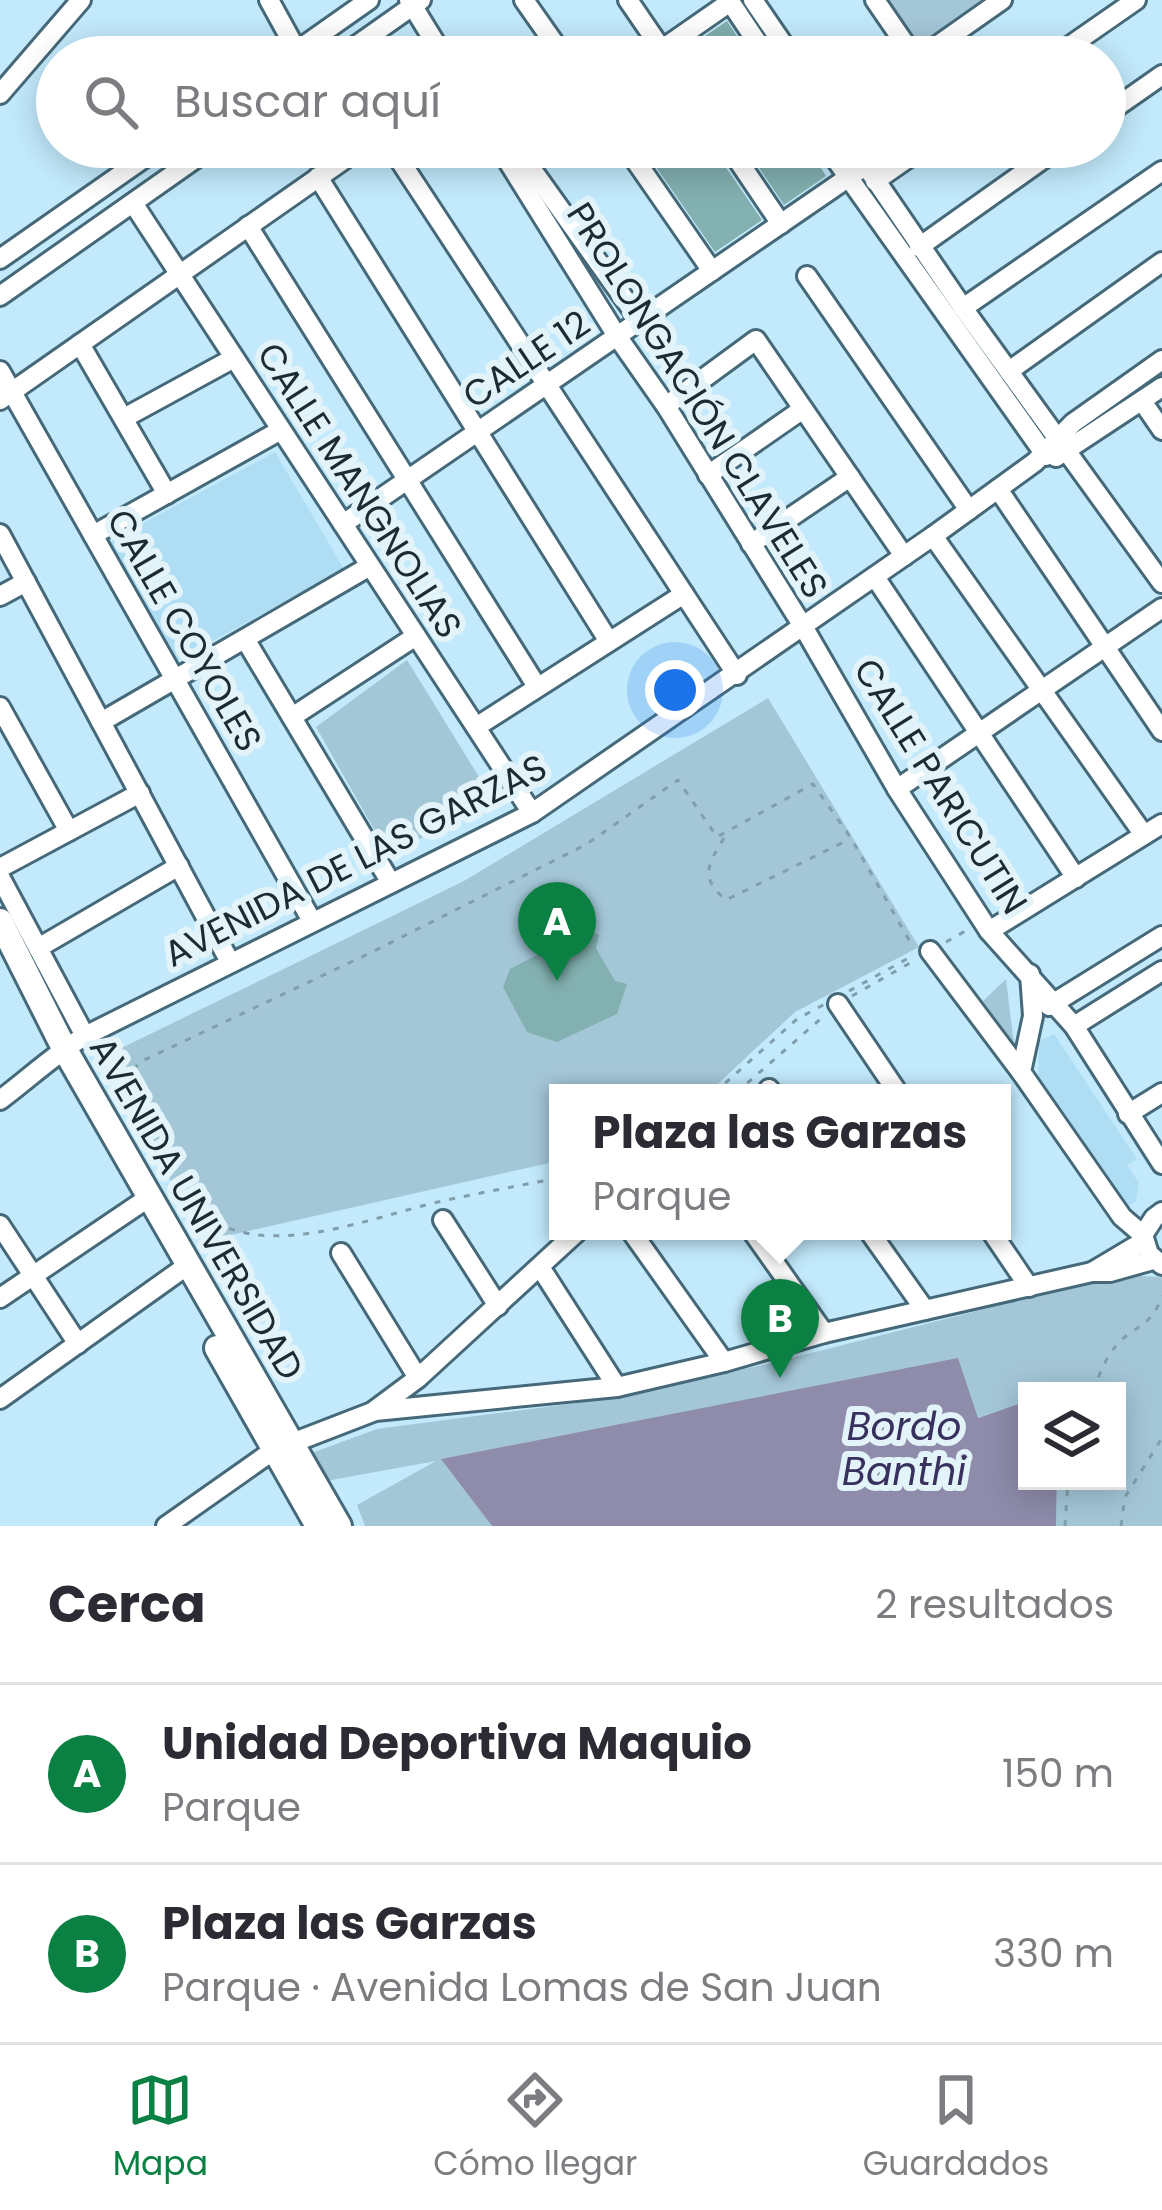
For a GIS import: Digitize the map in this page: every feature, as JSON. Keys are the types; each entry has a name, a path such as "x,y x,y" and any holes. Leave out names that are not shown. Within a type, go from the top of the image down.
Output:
{"main road":[{"name":"AVENIDA UNIVERSIDAD","path":"0,921 144,1200 281,1445 318,1526"},
{"name":"AVENIDA UNIVERSIDAD","path":"0,958 68,1048"},
{"name":"AVENIDA UNIVERSIDAD","path":"281,1445 339,1526"}],"street":[{"path":"50,36 81,0"},
{"path":"269,0 285,36"},
{"path":"318,36 369,0"},
{"path":"524,0 549,36"},
{"path":"628,0 649,36"},
{"path":"753,0 778,36"},
{"path":"875,0 902,36"},
{"path":"949,36 1002,0"},
{"path":"1084,36 1136,0"},
{"path":"684,36 730,1 753,36"},
{"path":"368,36 414,2 433,36"},
{"path":"0,94 36,52"},
{"path":"1126,100 1162,75"},
{"path":"0,259 130,168"},
{"path":"0,296 182,168"},
{"path":"6,396 331,168"},
{"path":"405,168 737,675"},
{"name":"PROLONGACIÓN CLAVELES","path":"522,168 617,336 666,406 803,628"},
{"path":"525,168 641,322"},
{"path":"641,168 712,271"},
{"path":"743,168 781,224"},
{"path":"841,168 1050,453 1162,583"},
{"path":"866,168 1009,371 1050,453"},
{"name":"CALLE 12","path":"343,524 848,178 882,168"},
{"path":"919,247 1030,168"},
{"path":"963,308 1162,171"},
{"path":"318,177 608,640"},
{"name":"CALLE MANGNOLIAS","path":"133,203 532,813"},
{"path":"248,226 536,685"},
{"path":"1009,371 1162,262"},
{"path":"807,276 969,510"},
{"path":"666,406 756,340 904,556"},
{"path":"80,344 167,494"},
{"path":"124,418 234,358"},
{"name":"AVENIDA DE LAS GARZAS","path":"1050,453 1162,360"},
{"name":"CALLE COYOLES","path":"0,370 6,396 93,535 312,921"},
{"name":"AVENIDA DE LAS GARZAS","path":"0,1100 68,1048 532,813 737,675 1050,453 1162,387"},
{"path":"1142,400 1162,430"},
{"path":"708,475 803,409"},
{"path":"93,535 281,430"},
{"path":"751,544 850,477"},
{"path":"998,489 1162,731"},
{"path":"0,534 230,962"},
{"path":"933,536 1042,691 1153,830 985,926"},
{"path":"101,722 370,566"},
{"path":"874,577 1076,878"},
{"path":"0,596 26,582"},
{"path":"476,727 684,594"},
{"path":"897,789 1162,608"},
{"name":"CALLE PARICUTIN","path":"803,628 897,789 985,926 1074,1026 1162,1164"},
{"path":"292,717 416,636"},
{"path":"245,639 391,883"},
{"path":"0,707 69,831"},
{"path":"0,868 140,793"},
{"path":"38,948 179,866"},
{"path":"0,877 38,948 68,1048"},
{"path":"1033,1016 1162,936"},
{"path":"166,1526 281,1445 375,1411 617,1387 824,1333 1092,1272 1158,1263 931,951"},
{"path":"1074,1026 1162,971"},
{"path":"1021,1072 1033,1016 1030,974"},
{"path":"838,1004 892,1084"},
{"path":"1128,1114 1162,1093"},
{"path":"0,1298 144,1200"},
{"path":"1092,1272 1143,1238 1162,1212"},
{"path":"443,1220 498,1306"},
{"path":"0,1225 78,1344"},
{"path":"375,1411 418,1378 568,1240"},
{"path":"637,1240 724,1362"},
{"path":"758,1240 824,1333"},
{"path":"875,1240 925,1310"},
{"path":"997,1240 1029,1287"},
{"path":"340,1252 418,1378"},
{"path":"540,1267 617,1387"},
{"path":"0,1399 182,1270"}],"path":[{"path":"549,1180 434,1203 328,1232 256,1234 209,1220 197,1207 135,1070 138,1063 587,844 672,781 678,780 718,837 813,784 851,838 915,954 797,1019 724,1084"},
{"path":"725,836 706,866 706,875 726,900 851,838"},
{"path":"931,951 985,926"},
{"path":"1098,1382 1118,1343 1156,1314 1162,1296"},
{"path":"1121,1526 1125,1497 1162,1438"},
{"path":"1065,1526 1067,1490"}],"shaded area":[{"path":"885,0 981,0 930,36 911,36"},
{"path":"275,452 344,569 174,662 107,543"},
{"path":"407,660 495,803 388,854 316,727"},
{"path":"768,698 919,947 795,1012 718,1084 549,1084 549,1163 204,1241 103,1057 464,881"},
{"path":"1006,979 1013,1037 1015,1045 983,1001"},
{"path":"1054,1034 1137,1159 1127,1165 1139,1183 1136,1201 1123,1210 1038,1084 1039,1041"},
{"path":"1119,1275 1162,1277 1162,1526 1056,1526 1057,1490 1126,1490 1126,1382 1018,1382 1018,1404 977,1418 792,1392 442,1459 492,1526 365,1526 357,1505 436,1461 326,1481 309,1454 377,1429 576,1403 768,1364"}],"water":[{"name":"Bordo Banthi","path":"958,1358 978,1418 1018,1404 1018,1490 1057,1490 1056,1526 492,1526 441,1459"}],"building":[{"path":"727,21 737,36 705,36"},
{"path":"657,168 726,168 762,220 715,252"},
{"path":"759,168 821,168 826,176 784,205"},
{"path":"587,929 599,935 596,948 615,981 627,984 617,1014 557,1042 527,1032 503,987 510,969"}],"place":[{"name":"Unidad Deportiva Maquio","path":"557,981"},
{"name":"Plaza las Garzas","path":"780,1378"}]}
